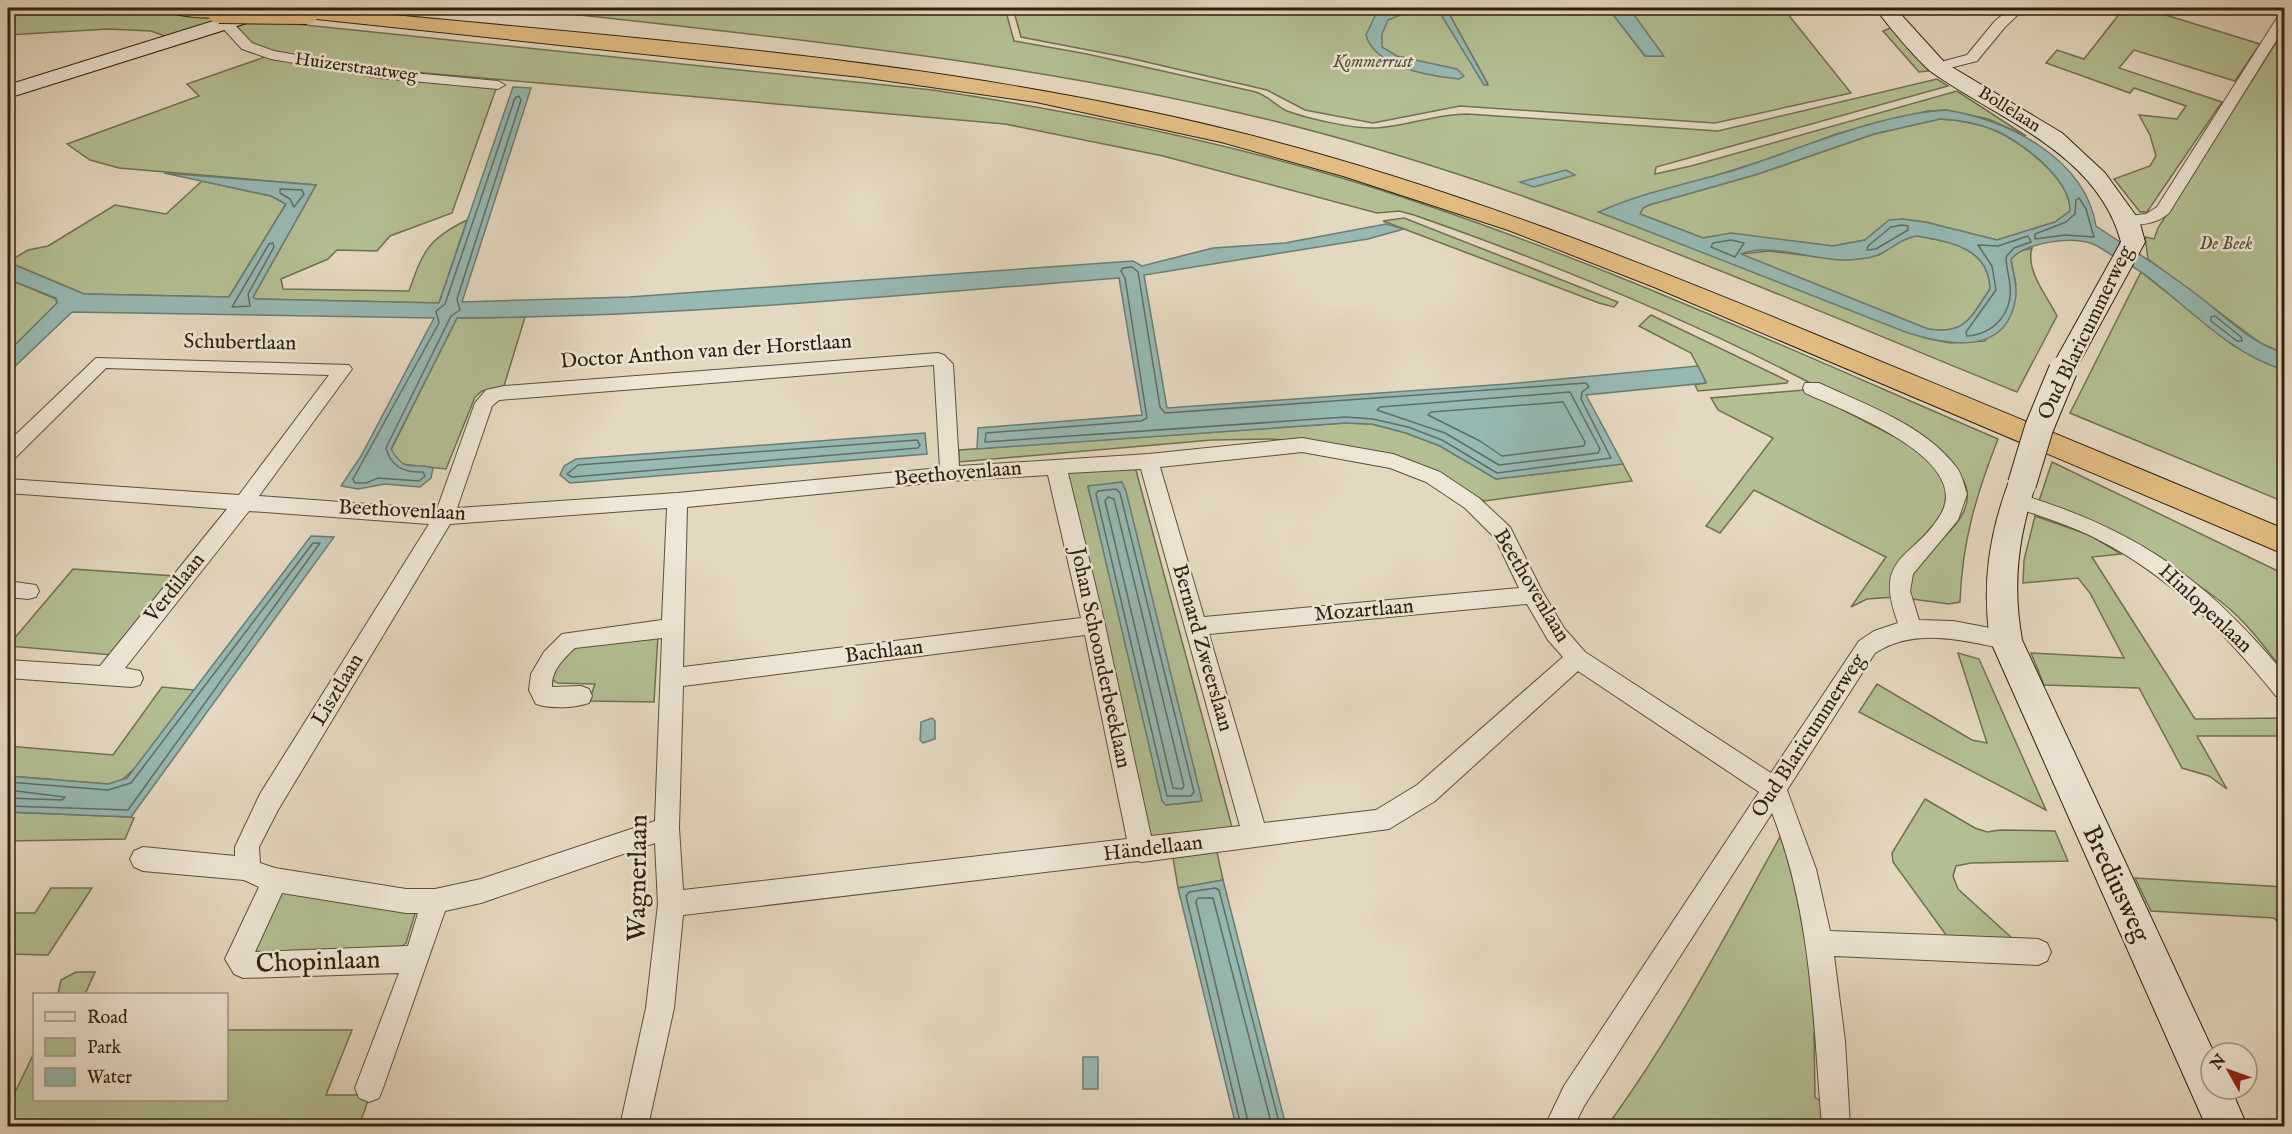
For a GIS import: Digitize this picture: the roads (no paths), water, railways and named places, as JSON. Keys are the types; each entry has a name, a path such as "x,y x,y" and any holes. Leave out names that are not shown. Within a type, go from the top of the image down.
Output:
{"highway":[{"path":"176,8 222,17 307,12"},
{"path":"268,8 891,74 1036,95 1225,136 1352,171 1517,225 1663,281 2284,542"},
{"path":"406,8 750,44 977,71 1115,95 1282,134 1445,180 1613,241 2284,518"},
{"path":"2071,452 2284,565"}],"main road":[{"path":"8,92 222,17 275,8"},
{"name":"Bollelaan","path":"1886,8 1938,67 2054,138 2097,178 2127,242"},
{"name":"Oud Blaricummerweg","path":"2006,640 1999,597 2003,552 2019,492 2039,428 2063,370 2127,242"},
{"name":"Brediusweg","path":"2006,640 2227,1126"}],"street":[{"path":"1938,67 1972,58 2000,24 2018,8"},
{"name":"Huizerstraatweg","path":"222,17 247,46 271,55 380,74 498,85"},
{"name":"Oud Blaricummerweg","path":"2127,242 2148,219 2157,216 2163,210 2284,18"},
{"name":"Doctor Anthon van der Horstlaan","path":"444,517 484,403 493,395 504,392 938,359 944,364 950,474"},
{"name":"Schubertlaan","path":"8,453 102,362 343,369 244,501"},
{"path":"1812,388 1906,435 1930,452 1953,475 1958,486 1958,501 1955,508 1938,533 1904,569 1899,581 1911,628"},
{"name":"Beethovenlaan","path":"8,486 444,517 676,500 950,474 1149,461 1302,445 1393,461 1433,477 1472,503 1503,533 1533,595 1556,634 1577,658 1775,789"},
{"name":"Bernard Zweerslaan","path":"1149,461 1255,836"},
{"name":"Johan Schoonderbeeklaan","path":"1056,466 1094,625 1142,851"},
{"name":"Hinlopenlaan","path":"2019,492 2105,534 2165,570 2230,628 2284,689"},
{"name":"Wagnerlaan","path":"634,1126 660,1008 671,904 667,828 673,678 676,500"},
{"name":"Verdilaan","path":"106,675 244,501"},
{"name":"Lisztlaan","path":"248,868 247,847 269,802 444,517"},
{"name":"Mozartlaan","path":"1195,627 1533,595"},
{"name":"Bachlaan","path":"673,678 1094,625"},
{"path":"581,696 544,697 540,692 540,682 556,650 570,640 674,628"},
{"name":"Oud Blaricummerweg","path":"1559,1126 1574,1096 1867,647 1879,637 1892,631 1911,628 2006,640"},
{"name":"Händellaan","path":"671,904 1142,851 1380,820 1425,794 1577,658"},
{"path":"8,669 132,678"},
{"path":"1775,789 1786,815 1821,943 1833,1054 1836,1126"},
{"path":"143,859 248,868 260,876 275,880 406,901 435,901 481,891 667,828"},
{"name":"Chopinlaan","path":"275,880 238,958 243,964 417,959"},
{"name":"Chopinlaan","path":"369,1088 417,959 435,901"},
{"path":"1821,943 2038,952"}],"water":[{"path":"1385,8 1418,8 1388,20 1382,34 1382,47 1397,56 1457,69 1464,76 1459,79 1434,76 1392,63 1380,55 1371,46 1366,35 1376,14"},
{"path":"1437,8 1446,8 1488,85 1484,85"},
{"path":"1608,8 1629,8 1664,56 1645,56"},
{"path":"513,87 531,88 462,302 629,297 1133,261 1142,266 1213,248 1285,243 1386,224 1404,229 1368,239 1144,275 1167,408 1507,384 1698,366 1706,383 1586,395 1623,464 1496,479 1440,446 1406,433 1372,424 1345,423 977,449 978,428 1142,415 1119,278 871,298 623,314 457,318 391,449 405,465 433,468 431,478 420,487 385,484 358,489 341,486 361,456 434,318 72,312 8,373 8,352 57,303 56,298 8,279 8,262 84,294 229,297 286,204 271,196 164,173 316,185 253,297 256,299 439,303"},
{"path":"1946,110 1970,115 2018,133 2040,146 2060,162 2077,181 2089,202 2096,226 2120,242 2118,247 2127,246 2191,290 2250,337 2284,353 2284,370 2247,354 2230,343 2116,252 2113,256 2096,245 2084,242 2050,242 2027,248 2018,253 2011,259 2016,296 2011,315 2002,329 1990,338 1959,343 1908,333 1599,212 1632,199 1735,170 1866,125 1920,113","holes":["1940,119 1981,125 2005,135 2030,152 2054,174 2068,199 2070,211 2055,222 1997,240 1925,222 1902,219 1889,220 1865,240 1833,246 1731,233 1703,238 1640,214 1643,208 1649,205 1758,174 1874,134","1917,236 1943,241 1966,249 1983,264 1988,275 1990,289 1972,316 1959,327 1941,330 1928,329 1741,254 1765,250 1835,260 1860,259 1876,256 1902,241"]},
{"path":"1566,170 1575,175 1534,187 1520,182"},
{"path":"925,433 927,454 570,483 560,475 564,466 576,459"},
{"path":"1122,482 1202,801 1166,805 1162,801 1088,486"},
{"path":"311,536 334,537 131,817 8,812 8,776 108,784 127,778"},
{"path":"932,718 935,721 935,739 923,743 920,740 921,722"},
{"path":"1223,880 1286,1126 1236,1126 1178,888"},
{"path":"1083,1057 1098,1057 1098,1089 1083,1089"}],"park label":[{"name":"Kommerrust","path":"1373,62"},
{"name":"De Beek","path":"2226,244"}]}
